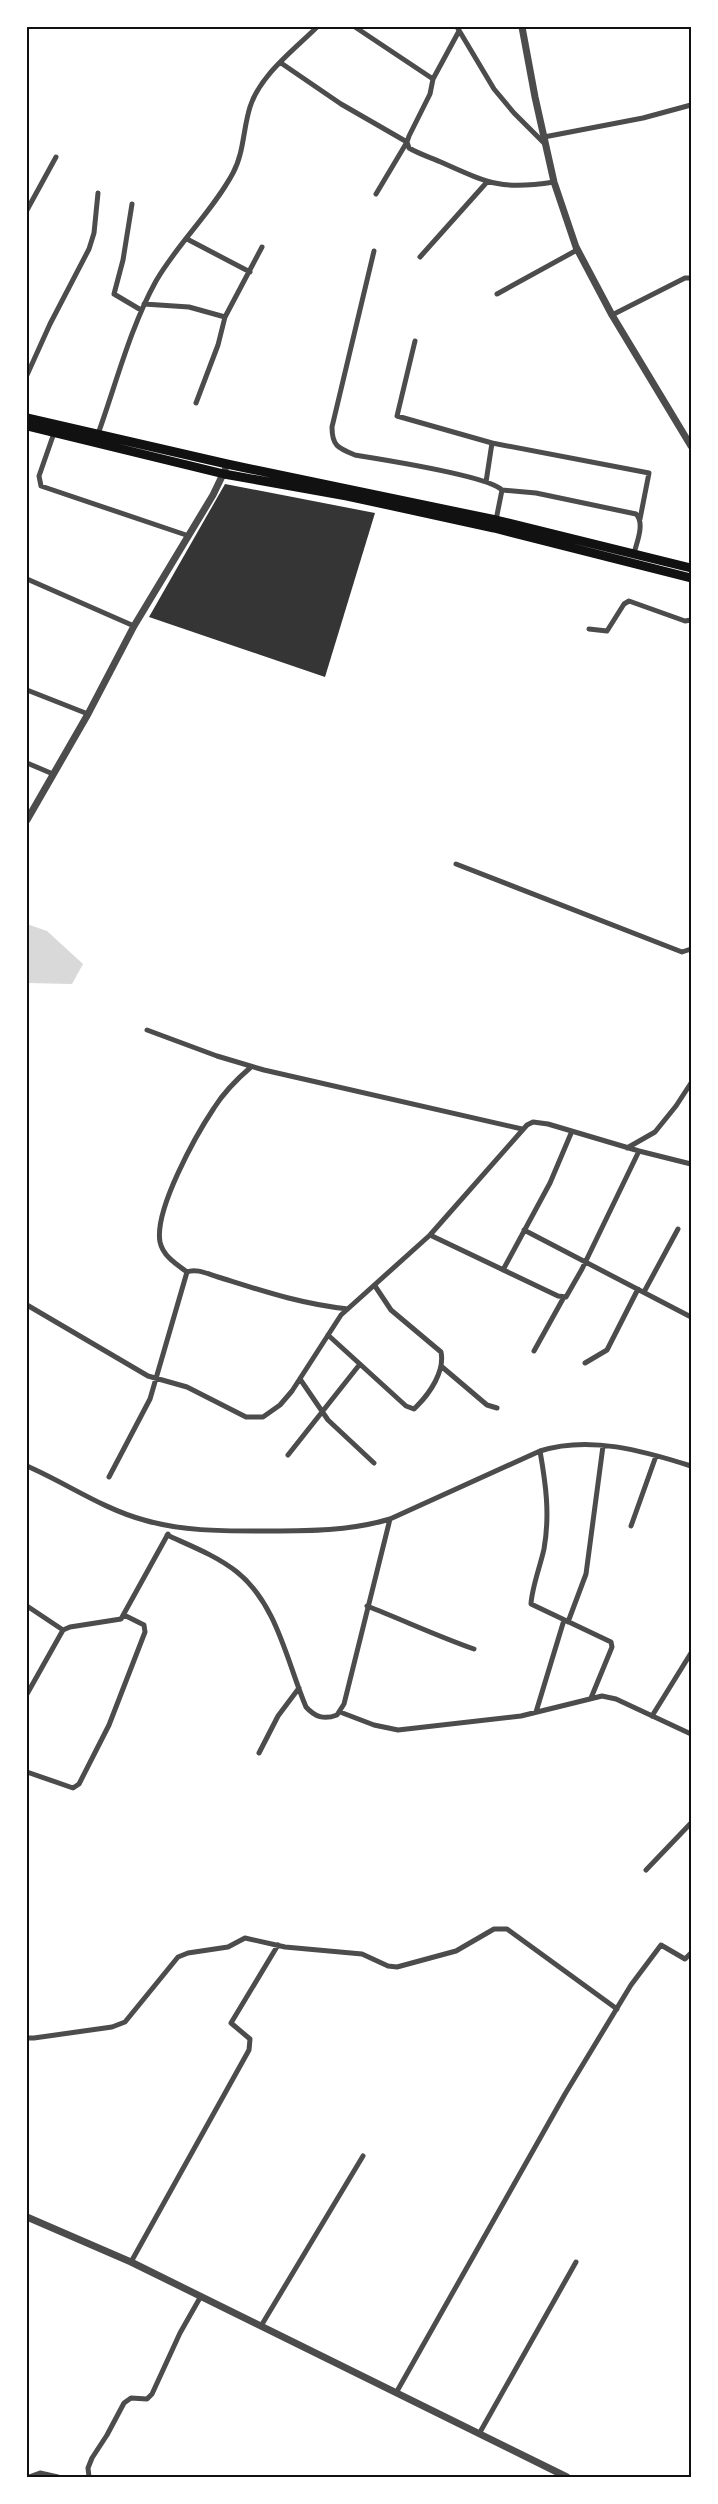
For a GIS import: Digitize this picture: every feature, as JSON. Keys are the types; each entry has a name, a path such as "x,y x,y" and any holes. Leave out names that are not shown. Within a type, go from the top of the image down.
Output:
{"main road":[{"path":"27,418 98,434 225,469 496,520 691,568"},
{"path":"27,426 494,528 691,578"}],"street":[{"path":"98,434 141,310 158,279 232,175 238,162 253,99 261,85 317,27"},
{"path":"355,27 433,79"},
{"path":"522,27 555,182 577,250 612,315 691,446"},
{"path":"376,194 407,142 430,94 433,79 458,29"},
{"path":"458,29 494,89 514,114 545,140"},
{"path":"281,63 349,109 407,142 413,151 486,182 519,187 555,182"},
{"path":"545,140 691,105"},
{"path":"27,210 56,156"},
{"path":"420,257 486,182"},
{"path":"27,375 50,324 89,249 94,233 98,193"},
{"path":"132,204 125,252 114,294 141,310"},
{"path":"187,239 250,272"},
{"path":"196,403 218,345 225,317 262,247"},
{"path":"497,294 577,250"},
{"path":"374,251 332,427 333,444 355,455 486,482 502,490 536,493 636,514 640,519"},
{"path":"612,315 685,278 691,278"},
{"path":"144,304 189,307 225,317"},
{"path":"415,341 397,416 492,444 649,473 640,519 640,532 634,554"},
{"path":"54,433 39,476 40,486 189,536"},
{"path":"486,482 492,444"},
{"path":"27,820 88,714 134,626 189,536 225,469"},
{"path":"496,520 502,490"},
{"path":"27,579 134,626"},
{"path":"589,629 608,631 624,604 630,601 685,621 691,620"},
{"path":"27,690 88,714"},
{"path":"27,763 53,774"},
{"path":"456,864 689,952"},
{"path":"147,1030 251,1066 522,1129"},
{"path":"187,1272 171,1260 163,1250 159,1235 162,1216 178,1173 214,1108 227,1090 251,1066"},
{"path":"627,1148 655,1132 691,1083"},
{"path":"27,1305 156,1379 187,1387 240,1414 255,1418 271,1413 300,1379 348,1309 430,1235 522,1129 533,1122 691,1164"},
{"path":"503,1270 554,1174 572,1131"},
{"path":"534,1351 564,1297 571,1291 639,1151"},
{"path":"644,1292 678,1229"},
{"path":"524,1230 691,1317"},
{"path":"430,1235 564,1297"},
{"path":"187,1272 193,1270 209,1274 307,1304 348,1309"},
{"path":"109,1477 148,1404 187,1272"},
{"path":"328,1335 406,1406 414,1409 424,1399 441,1366 442,1356 439,1347 391,1310 375,1286"},
{"path":"585,1363 607,1350 638,1289"},
{"path":"288,1455 360,1364"},
{"path":"441,1366 487,1405 497,1408"},
{"path":"300,1379 340,1432 374,1463"},
{"path":"27,1466 121,1512 170,1527 231,1532 353,1528 390,1519 540,1451 564,1445 603,1446 656,1456 691,1466"},
{"path":"536,1712 566,1621 586,1574 603,1446"},
{"path":"540,1451 547,1493 548,1518 539,1573 531,1602 532,1605 610,1641 612,1644 591,1698"},
{"path":"631,1526 656,1456"},
{"path":"340,1712 390,1519"},
{"path":"27,1694 63,1630 70,1626 117,1621 124,1615 170,1527"},
{"path":"167,1535 235,1571 255,1590 270,1616 306,1707 312,1714 327,1718 340,1712 382,1728 398,1730 499,1719 602,1696 616,1699 691,1734"},
{"path":"27,1606 63,1630"},
{"path":"367,1606 425,1628 438,1636 474,1648"},
{"path":"27,1772 73,1788 80,1784 108,1725 145,1632 144,1625 124,1615"},
{"path":"652,1716 691,1653"},
{"path":"259,1753 278,1716 299,1688"},
{"path":"646,1870 691,1823"},
{"path":"27,2038 90,2030 126,2022 182,1954 220,1949 245,1938 278,1946 362,1954 388,1966 397,1967 456,1951 494,1929 507,1929 617,2009"},
{"path":"131,2262 249,2050 250,2039 231,2023 278,1946"},
{"path":"396,2393 526,2162 617,2009 659,1946 665,1946 685,1959 691,1953"},
{"path":"261,2326 363,2156"},
{"path":"27,2217 131,2262 567,2477"},
{"path":"479,2434 576,2262"},
{"path":"89,2477 88,2468 92,2458 124,2403 131,2398 147,2399 152,2394 180,2333 201,2296"},
{"path":"29,2477 40,2474 58,2477"}],"shaded area":[{"path":"27,924 47,931 83,964 72,984 27,983"}],"building":[{"path":"225,484 375,513 325,677 149,617"}]}
